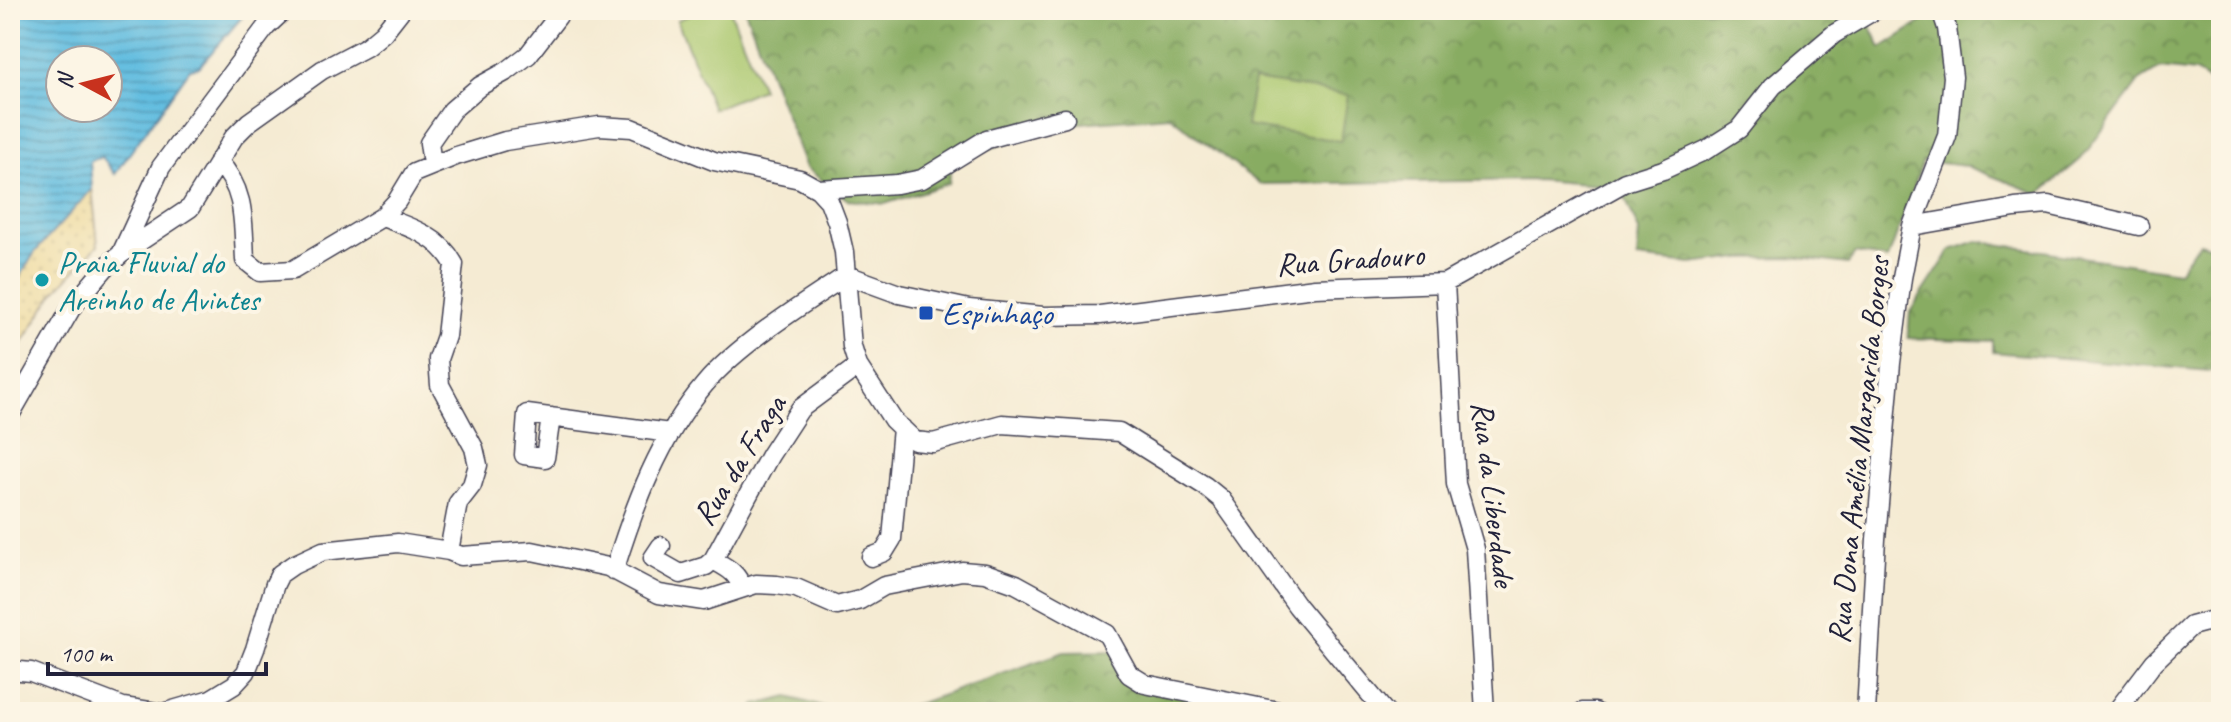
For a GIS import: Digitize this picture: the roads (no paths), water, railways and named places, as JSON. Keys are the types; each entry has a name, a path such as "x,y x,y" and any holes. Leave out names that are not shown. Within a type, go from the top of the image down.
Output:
{"street":[{"path":"121,254 161,167 266,27 284,10"},
{"path":"10,415 72,307 105,268 190,208 234,137 249,122 322,70 366,47 383,33 401,10"},
{"path":"432,164 429,143 452,110 480,86 528,55 560,10"},
{"name":"Rua Gradouro","path":"847,275 899,294 969,309 1044,316 1100,315 1315,288 1445,283 1625,182 1663,170 1706,150 1739,129 1773,86 1834,34 1875,10"},
{"name":"Rua Dona Amélia Margarida Borges","path":"1866,712 1891,363 1912,226 1947,136 1953,77 1947,28 1941,10"},
{"path":"818,189 897,184 922,179 987,139 1065,118"},
{"path":"218,161 229,172 242,207 245,260 260,272 293,270 382,217 397,201 403,186 414,173 432,164 505,141 617,126 632,128 714,161 800,179 818,189 829,201 837,222 847,275 852,347 858,366 893,420 915,441 933,443 1002,424 1102,429 1119,432 1132,439 1221,499 1297,606 1385,712"},
{"path":"1912,226 2048,205 2139,226"},
{"path":"382,217 430,236 454,264 446,336 438,359 440,385 474,448 478,465 472,485 458,503 449,551"},
{"path":"614,571 627,528 660,448 707,381 797,308 847,275"},
{"name":"Rua da Liberdade","path":"1445,283 1456,484 1475,549 1485,712"},
{"name":"Rua da Fraga","path":"661,546 653,558 681,574 706,566 713,560 770,455 800,409 858,366"},
{"path":"551,417 670,433"},
{"path":"871,557 884,552 892,539 902,428"},
{"path":"166,712 211,699 234,685 246,672 280,574 323,551 398,543 449,551 461,556 532,551 608,567 638,585 673,598 704,601 756,584 796,588 837,606 860,600 884,586 962,571 985,573 1016,584 1107,634 1129,674 1145,684 1283,712"},
{"name":"Rua da Fraga","path":"713,560 732,570 742,588"},
{"path":"2116,712 2154,662 2191,626 2221,618"},
{"path":"10,670 31,672 123,707 156,712"},
{"path":"1582,712 1595,712"}],"water":[{"path":"10,10 248,10 199,67 190,69 115,174 102,157 90,161 92,189 35,252 10,293"}],"place":[{"name":"Praia Fluvial do Areinho de Avintes","path":"42,280"},
{"name":"Espinhaço","path":"926,313"}]}
